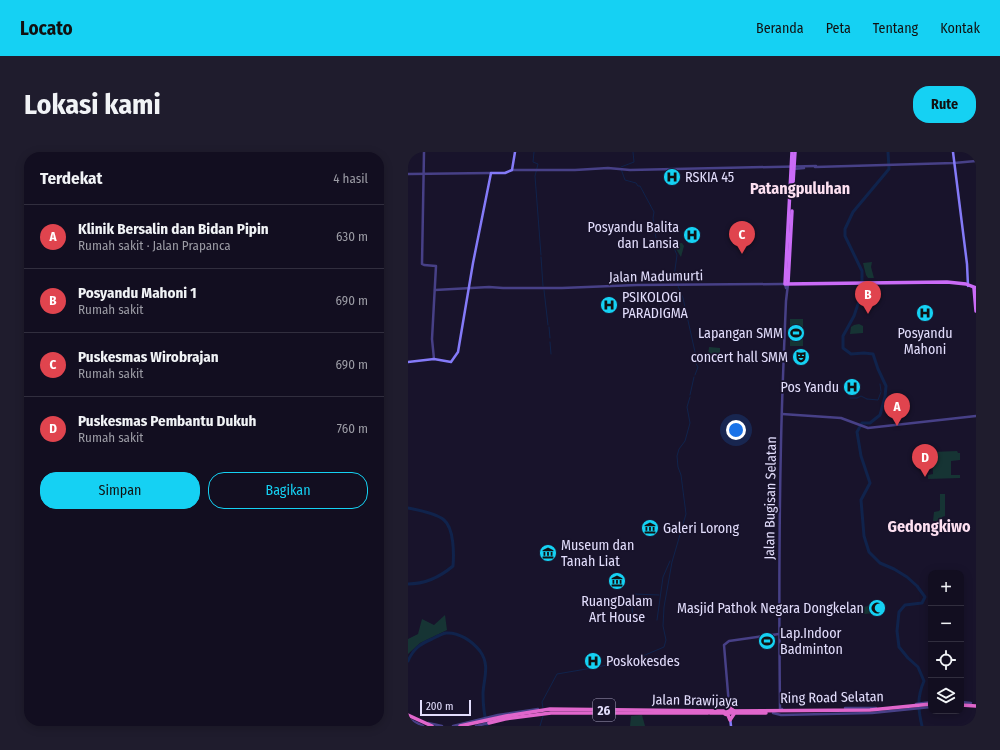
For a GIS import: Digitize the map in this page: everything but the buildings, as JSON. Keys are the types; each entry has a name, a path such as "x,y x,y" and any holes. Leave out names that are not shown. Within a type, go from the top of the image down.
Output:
{"highway":[{"path":"964,704 974,705"},
{"path":"729,705 729,708 725,712 730,720"},
{"path":"729,705 733,715 730,720"},
{"name":"Jalan Brawijaya","path":"460,726 550,709 732,713 840,713 872,712 928,705"},
{"name":"Jalan Brawijaya","path":"732,713 755,711 870,710 909,707"},
{"name":"Ring Road Selatan","path":"755,711 780,709"},
{"path":"488,721 536,712"},
{"name":"Jalan Brawijaya","path":"536,712 725,712"},
{"path":"408,716 426,726"},
{"path":"408,716 432,726"}],"main road":[{"path":"408,362 434,359 451,362 458,352 488,183 491,173 505,173 512,170 515,152"},
{"path":"794,152 786,286 855,283 947,282 967,285 975,288"},
{"path":"953,152 966,263 967,285"},
{"path":"975,288 976,301"},
{"path":"975,288 976,311"},
{"path":"730,720 731,726"}],"street":[{"path":"424,152 422,264 436,266 432,339 434,359"},
{"path":"512,170 575,170 610,168 630,170 774,167 793,168 892,164 954,164 976,161"},
{"path":"408,174 491,173"},
{"name":"Jalan Madumurti","path":"435,290 489,286 543,288 678,285 786,286"},
{"name":"Jalan Bugisan Selatan","path":"780,709 779,634 782,414 786,286"},
{"path":"782,414 841,418 870,428 976,416"},
{"path":"729,705 724,645 729,641 779,634"},
{"name":"Ring Road Selatan","path":"780,709 909,707"},
{"path":"408,716 423,726"},
{"path":"408,716 442,726"},
{"path":"453,726 474,724"}],"green space":[{"path":"682,243 684,246 681,257 673,244"},
{"path":"872,262 871,267 874,278 868,278 863,263"},
{"name":"Lapangan SMM","path":"790,319 803,319 803,346 790,346"},
{"path":"859,324 863,326 863,333 850,334 851,327"},
{"path":"709,347 720,348 720,356 722,356 723,362 711,362 711,357 708,356"},
{"path":"957,451 960,453 960,460 951,461 951,475 960,475 960,478 928,479 928,475 933,474 932,452"},
{"path":"940,494 945,494 945,516 942,517 942,521 933,521 934,512 940,510"},
{"path":"874,605 875,613 864,614 863,607"},
{"path":"445,615 447,630 420,643 408,654 408,639 418,634 422,619 434,625"},
{"path":"642,715 645,726 630,726 631,716"}],"waterway":[{"path":"534,152 533,162 538,164 535,176 541,255"},
{"path":"621,167 634,162 633,152"},
{"path":"888,152 889,169 853,212 845,229 845,236 862,271 862,292 854,316 843,336 843,348 851,354 873,354 886,386 885,397 880,415 870,423 862,423 857,432 861,456 870,483 861,500 864,536 869,552 880,563 907,577 917,586 925,597 922,603 905,605 899,612 897,631 899,647 918,667 924,681 920,692 919,703 922,726"},
{"path":"621,169 625,180 636,183 640,186 654,212 653,218 656,238 667,248 674,248 677,255 674,277 678,283"},
{"path":"541,257 543,286"},
{"path":"678,286 683,298 695,352 695,362 698,367 695,375"},
{"path":"544,290 548,325"},
{"path":"549,327 550,338"},
{"path":"550,342 551,354"},
{"path":"690,395 694,377"},
{"path":"880,384 881,391"},
{"path":"867,399 878,400 881,392"},
{"path":"857,398 861,396 867,399"},
{"path":"543,708 542,702 557,674 638,658 664,647 666,640 663,626 664,607 672,562 686,514 677,456 679,449 685,441 690,423 687,407 690,397"},
{"path":"850,398 857,398"},
{"path":"408,508 432,514 444,520 450,529 453,542 453,566 432,579 420,583 408,584"},
{"path":"657,620 663,577 670,561"},
{"path":"632,618 633,594 659,595"},
{"path":"408,661 412,653 420,645 444,633 456,634 473,644 483,656 486,666 483,697 484,714 487,726"},
{"path":"540,726 543,716"}],"place":[{"name":"RSKIA 45","path":"672,177"},
{"name":"Posyandu Balita dan Lansia","path":"692,235"},
{"name":"Puskesmas Wirobrajan","path":"742,254"},
{"name":"PSIKOLOGI PARADIGMA","path":"609,305"},
{"name":"Posyandu Mahoni","path":"925,313"},
{"name":"Posyandu Mahoni 1","path":"868,314"},
{"name":"Lapangan SMM","path":"796,333"},
{"name":"concert hall SMM","path":"801,357"},
{"name":"Pos Yandu","path":"852,387"},
{"name":"Klinik Bersalin dan Bidan Pipin","path":"897,426"},
{"name":"Puskesmas Pembantu Dukuh","path":"925,477"},
{"name":"Galeri Lorong","path":"650,528"},
{"name":"Museum dan Tanah Liat","path":"548,553"},
{"name":"RuangDalam Art House","path":"617,581"},
{"name":"Masjid Pathok Negara Dongkelan","path":"877,608"},
{"name":"Lap.Indoor Badminton","path":"767,641"},
{"name":"Poskokesdes","path":"593,661"}],"district":[{"name":"Patangpuluhan","path":"800,188"},
{"name":"Gedongkiwo","path":"929,526"}]}
